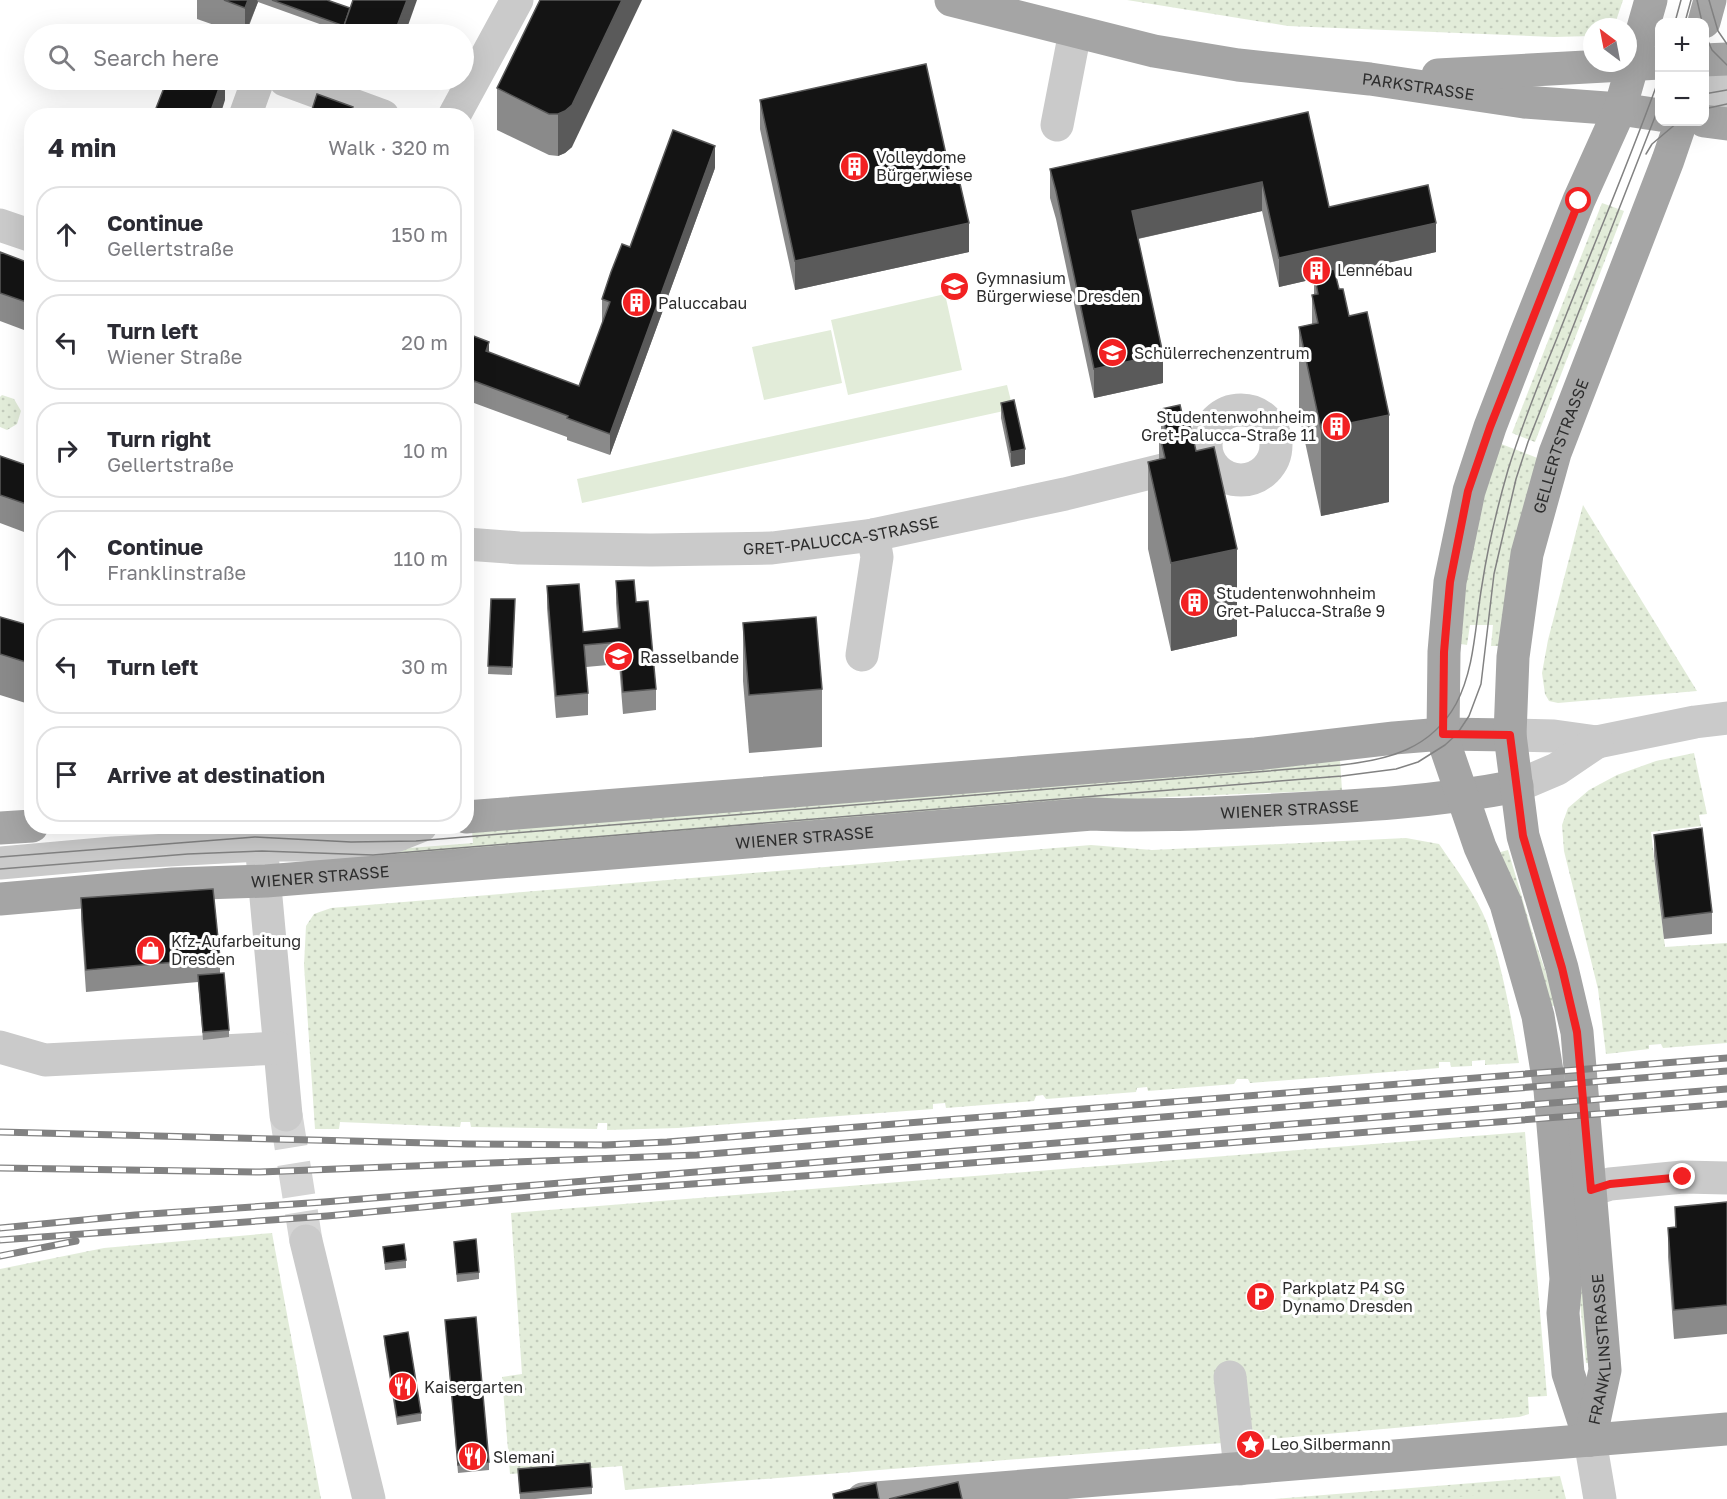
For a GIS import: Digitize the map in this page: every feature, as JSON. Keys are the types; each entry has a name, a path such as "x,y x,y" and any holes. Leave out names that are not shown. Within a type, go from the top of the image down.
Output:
{"main road":[{"path":"951,0 1154,51 1238,65 1370,79"},
{"path":"1461,797 1443,734 1444,652 1450,582 1468,491 1490,427 1579,201 1620,110 1646,63 1651,0"},
{"path":"1705,18 1710,0"},
{"path":"1709,60 1727,59"},
{"name":"PARKSTRASSE","path":"1370,79 1646,63"},
{"name":"PARKSTRASSE","path":"1370,79 1524,102 1655,114"},
{"path":"1709,122 1727,124"},
{"name":"GELLERTSTRASSE","path":"1517,786 1510,735 1513,657 1527,554 1552,461 1680,126"},
{"name":"WIENER STRASSE","path":"474,816 1256,754 1443,734 1510,735"},
{"name":"WIENER STRASSE","path":"0,898 173,884 258,848 1092,814 1143,817 1384,805 1461,797 1517,786"},
{"name":"FRANKLINSTRASSE","path":"1517,786 1523,836 1562,968 1577,1032 1605,1370 1590,1440"},
{"name":"FRANKLINSTRASSE","path":"1461,797 1480,847 1506,904 1538,1016 1550,1090 1561,1218 1566,1279 1563,1313 1568,1373 1590,1440"},
{"path":"0,828 24,826"},
{"path":"863,1499 1727,1429"}],"street":[{"path":"474,79 517,0"},
{"path":"1057,125 1075,32"},
{"path":"1709,71 1727,82"},
{"path":"248,108 254,90"},
{"path":"297,90 312,103 339,108"},
{"path":"458,108 468,90"},
{"path":"1709,100 1727,97"},
{"path":"0,225 24,233"},
{"name":"GRET-PALUCCA-STRASSE","path":"474,545 519,548 651,550 772,548 873,536 1140,476 1208,458"},
{"path":"862,655 877,557 873,536"},
{"name":"WIENER STRASSE","path":"1510,735 1554,736 1597,742 1695,722 1727,718"},
{"name":"WIENER STRASSE","path":"1517,786 1557,769 1597,742"},
{"path":"0,863 114,853 373,845 400,834"},
{"path":"258,848 286,1115"},
{"path":"0,1047 45,1060 279,1048"},
{"path":"1561,1218 1591,1190 1610,1184 1683,1177 1727,1178"},
{"path":"306,1241 369,1499"},
{"path":"1230,1377 1240,1469"},
{"path":"1590,1440 1599,1499"}],"green space":[{"path":"1127,0 1623,0 1617,18 1583,18 1583,36 1288,26"},
{"path":"1602,203 1624,211 1535,442 1512,433"},
{"path":"945,294 962,370 848,395 831,320"},
{"path":"831,330 842,383 764,400 752,347"},
{"path":"1007,385 1013,409 582,503 577,479"},
{"path":"2,395 14,399 21,411 17,424 7,430 0,427 0,397"},
{"path":"1496,442 1540,459 1501,646 1491,646 1493,625 1470,625 1467,645 1455,643 1465,563"},
{"path":"1583,505 1697,691 1558,703 1549,701 1545,694 1542,673 1548,640"},
{"path":"1694,753 1707,814 1699,815 1701,826 1651,832 1665,947 1727,943 1727,1043 1663,1048 1661,1044 1649,1045 1649,1049 1606,1054 1598,989 1564,851 1562,825 1568,808 1589,790 1617,775 1656,761"},
{"path":"1340,760 1342,790 1168,797 320,866 372,851 473,843 474,831"},
{"path":"1406,838 1439,844 1477,902 1493,940 1510,1010 1519,1063 1485,1065 1485,1060 1472,1061 1472,1066 1451,1067 1450,1062 1439,1062 1439,1068 1250,1083 1248,1079 1237,1079 1234,1084 1148,1091 1147,1087 1137,1088 1136,1092 1046,1099 1043,1095 1036,1096 1034,1101 946,1108 945,1103 933,1104 933,1109 678,1128 607,1130 607,1123 598,1123 597,1129 471,1127 470,1122 461,1122 460,1127 340,1122 339,1129 315,1129 304,965 306,926 314,914 331,908 1091,845 1152,850"},
{"path":"1508,850 1557,1005 1548,1007 1497,853"},
{"path":"1525,1132 1547,1396 1528,1397 1529,1414 1519,1417 1248,1441 625,1490 622,1466 510,1474 502,1377 522,1374 511,1213"},
{"path":"1573,1230 1593,1363 1586,1363"},
{"path":"272,1233 321,1499 0,1499 0,1269 104,1248"},
{"path":"1560,1476 1566,1499 1274,1499"},
{"path":"1546,1490 1548,1499 1429,1499"}],"building":[{"path":"224,0 248,0 245,8"},
{"path":"272,0 327,0 350,8 345,24 338,24"},
{"path":"353,0 407,0 398,24 345,24"},
{"path":"540,0 622,0 572,105 558,114 549,114 497,88"},
{"name":"Volleydome Bürgerwiese","path":"926,64 951,177 958,175 969,223 795,261 760,100"},
{"path":"163,90 218,90 212,108 156,108"},
{"path":"317,94 353,107 353,108 313,108"},
{"name":"Lennébau","path":"1308,112 1329,207 1428,185 1436,223 1279,258 1262,182 1132,211 1163,354 1094,369 1050,169"},
{"name":"Paluccabau","path":"673,130 715,146 610,434 474,381 474,336 489,342 486,351 579,386 610,302 602,299 611,272 622,244 630,247"},
{"path":"0,252 24,261 24,301 0,293"},
{"path":"1334,269 1339,289 1343,289 1349,316 1367,312 1389,415 1321,429 1299,327 1318,323 1312,295 1318,294 1314,273"},
{"path":"1014,400 1025,449 1011,452 1001,403"},
{"path":"1180,405 1185,426 1190,425 1196,451 1214,447 1237,549 1171,563 1148,462 1165,458 1159,432 1166,431 1161,409"},
{"path":"0,456 24,464 24,503 0,495"},
{"name":"Rasselbande","path":"634,580 636,602 648,601 656,689 623,692 619,642 584,645 588,693 556,696 547,586 579,584 583,632 620,628 616,581"},
{"path":"491,599 515,599 512,667 488,666"},
{"path":"0,617 24,624 24,662 0,654"},
{"path":"816,617 822,689 749,695 743,623"},
{"path":"1702,828 1712,912 1664,918 1654,835"},
{"name":"Kfz-Aufarbeitung Dresden","path":"213,889 220,958 86,970 81,898"},
{"path":"224,973 229,1030 203,1032 198,975"},
{"path":"1727,1202 1727,1305 1674,1310 1668,1228 1676,1227 1675,1207"},
{"path":"476,1239 479,1272 457,1274 454,1242"},
{"path":"404,1244 406,1260 385,1263 383,1247"},
{"path":"476,1317 489,1462 458,1465 445,1320"},
{"path":"408,1332 421,1413 397,1417 384,1336"},
{"path":"590,1463 592,1487 520,1493 518,1469"},
{"path":"958,1482 962,1499 889,1499"},
{"path":"876,1483 879,1499 834,1499 833,1494"}],"tunnel":[{"path":"286,1115 306,1241"}],"tram line":[{"path":"1676,18 1681,0"},
{"path":"1686,18 1691,0"},
{"path":"1697,0 1701,18"},
{"path":"1709,0 1718,31 1727,44"},
{"path":"1709,43 1712,50 1727,65"},
{"path":"0,857 255,837 351,842 416,841 1341,765 1375,760 1407,750 1434,732 1446,719 1462,690 1474,646 1490,541 1513,453 1655,89"},
{"path":"1709,93 1727,90"},
{"path":"1709,108 1727,104"},
{"path":"0,869 188,854 262,851 373,855 1342,776 1396,769 1418,762 1445,745 1457,734 1469,716 1481,684 1494,574 1516,479 1528,442 1655,117"},
{"path":"1646,154 1652,144 1673,126"}],"railway":[{"path":"0,1132 468,1144 605,1145 667,1142 1727,1058"},
{"path":"0,1168 260,1172 697,1155 1727,1071"},
{"path":"0,1228 135,1215 324,1202 1727,1089"},
{"path":"0,1240 327,1216 583,1192 1727,1104"},
{"path":"0,1256 76,1241"}],"place":[{"name":"Volleydome Bürgerwiese","path":"855,166"},
{"name":"Lennébau","path":"1316,270"},
{"name":"Gymnasium Bürgerwiese Dresden","path":"955,287"},
{"name":"Paluccabau","path":"637,303"},
{"name":"Schülerrechenzentrum","path":"1113,353"},
{"name":"Studentenwohnheim Gret-Palucca-Straße 11","path":"1337,426"},
{"name":"Studentenwohnheim Gret-Palucca-Straße 9","path":"1195,602"},
{"name":"Rasselbande","path":"619,657"},
{"name":"Kfz-Aufarbeitung Dresden","path":"150,950"},
{"name":"Parkplatz P4 SG Dynamo Dresden","path":"1261,1297"},
{"name":"Kaisergarten","path":"403,1387"},
{"name":"Leo Silbermann","path":"1250,1444"},
{"name":"Slemani","path":"472,1457"}],"route":[{"path":"1579,201 1490,427 1468,491 1450,582 1444,652 1443,734 1510,735 1523,836 1562,968 1577,1032 1591,1190 1610,1184 1683,1177"}]}
